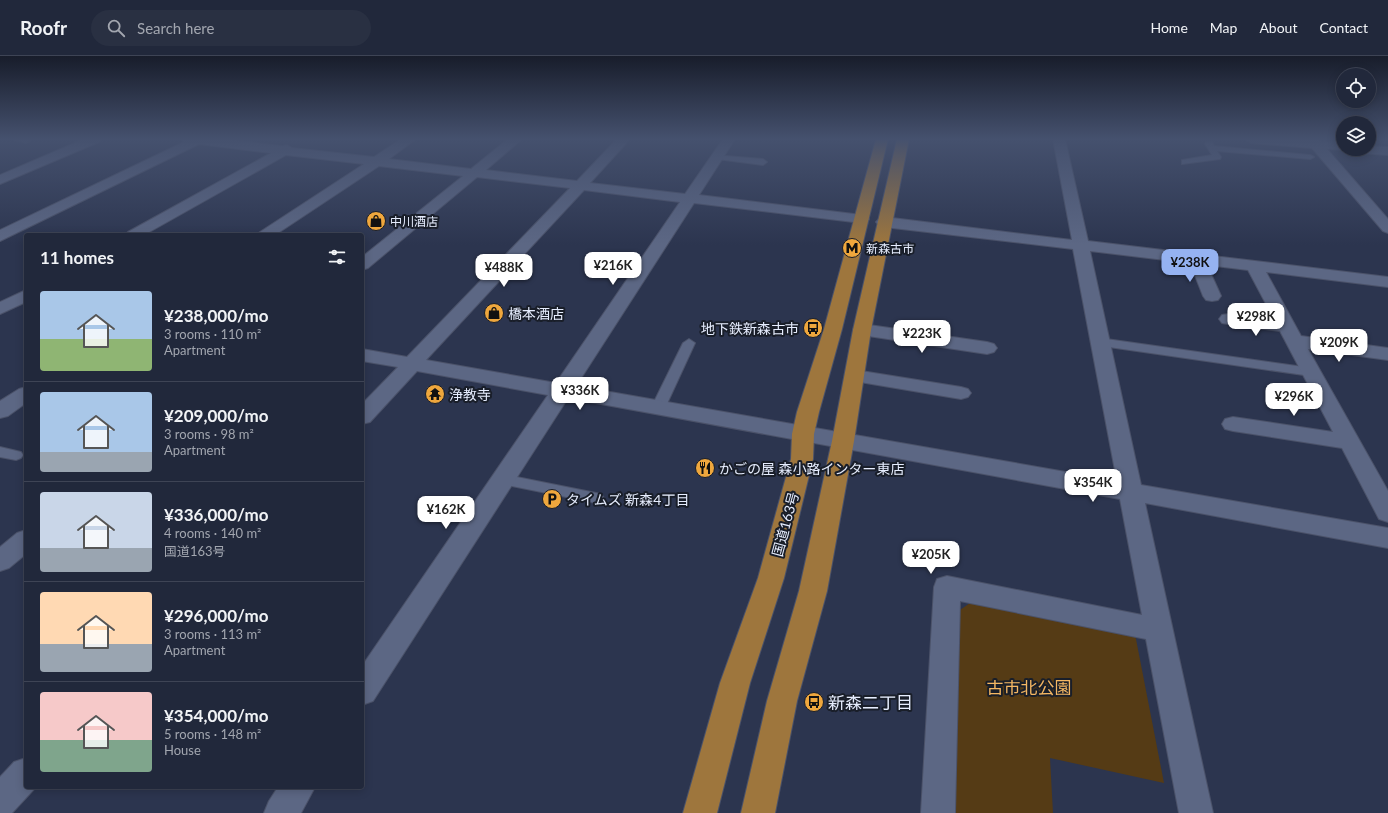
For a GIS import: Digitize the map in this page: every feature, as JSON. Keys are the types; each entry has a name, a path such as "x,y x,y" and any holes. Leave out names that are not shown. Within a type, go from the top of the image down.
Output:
{"highway":[{"name":"国道163号","path":"758,813 782,701 813,591 843,441 862,330 876,174"},
{"name":"国道163号","path":"700,813 735,683 771,578 802,459 803,434 873,221 890,174"}],"street":[{"path":"0,180 13,174"},
{"path":"0,236 125,174"},
{"path":"137,233 241,174"},
{"path":"268,233 357,174"},
{"path":"364,263 473,174"},
{"path":"487,174 1388,282"},
{"path":"364,415 591,174"},
{"path":"364,688 705,174"},
{"path":"1066,174 1196,813"},
{"path":"1338,174 1388,228"},
{"path":"1196,259 1212,296"},
{"path":"1254,266 1388,513"},
{"path":"0,292 24,296"},
{"path":"0,309 24,297"},
{"path":"1228,319 1388,354"},
{"path":"862,330 987,348"},
{"path":"364,355 1388,538"},
{"path":"854,376 961,394"},
{"path":"0,411 24,394"},
{"path":"1233,424 1349,442"},
{"path":"0,561 24,542"},
{"path":"938,813 947,587 1159,630"},
{"path":"0,802 24,776"},
{"path":"281,813 297,789"}],"lane":[{"path":"1099,342 1312,372"},
{"path":"658,408 689,343"},
{"path":"0,452 16,455"},
{"path":"502,479 596,498"}],"green space":[{"name":"古市北公園","path":"973,601 1135,634 1164,783 1050,758 1053,813 953,813 957,612"}],"place":[{"name":"中川酒店","path":"376,221"},
{"name":"新森古市","path":"852,248"},
{"name":"橋本酒店","path":"494,313"},
{"name":"地下鉄新森古市","path":"813,328"},
{"name":"浄教寺","path":"435,394"},
{"name":"かごの屋 森小路インター東店","path":"705,468"},
{"name":"タイムズ 新森4丁目","path":"552,499"},
{"name":"新森二丁目","path":"814,702"}]}
